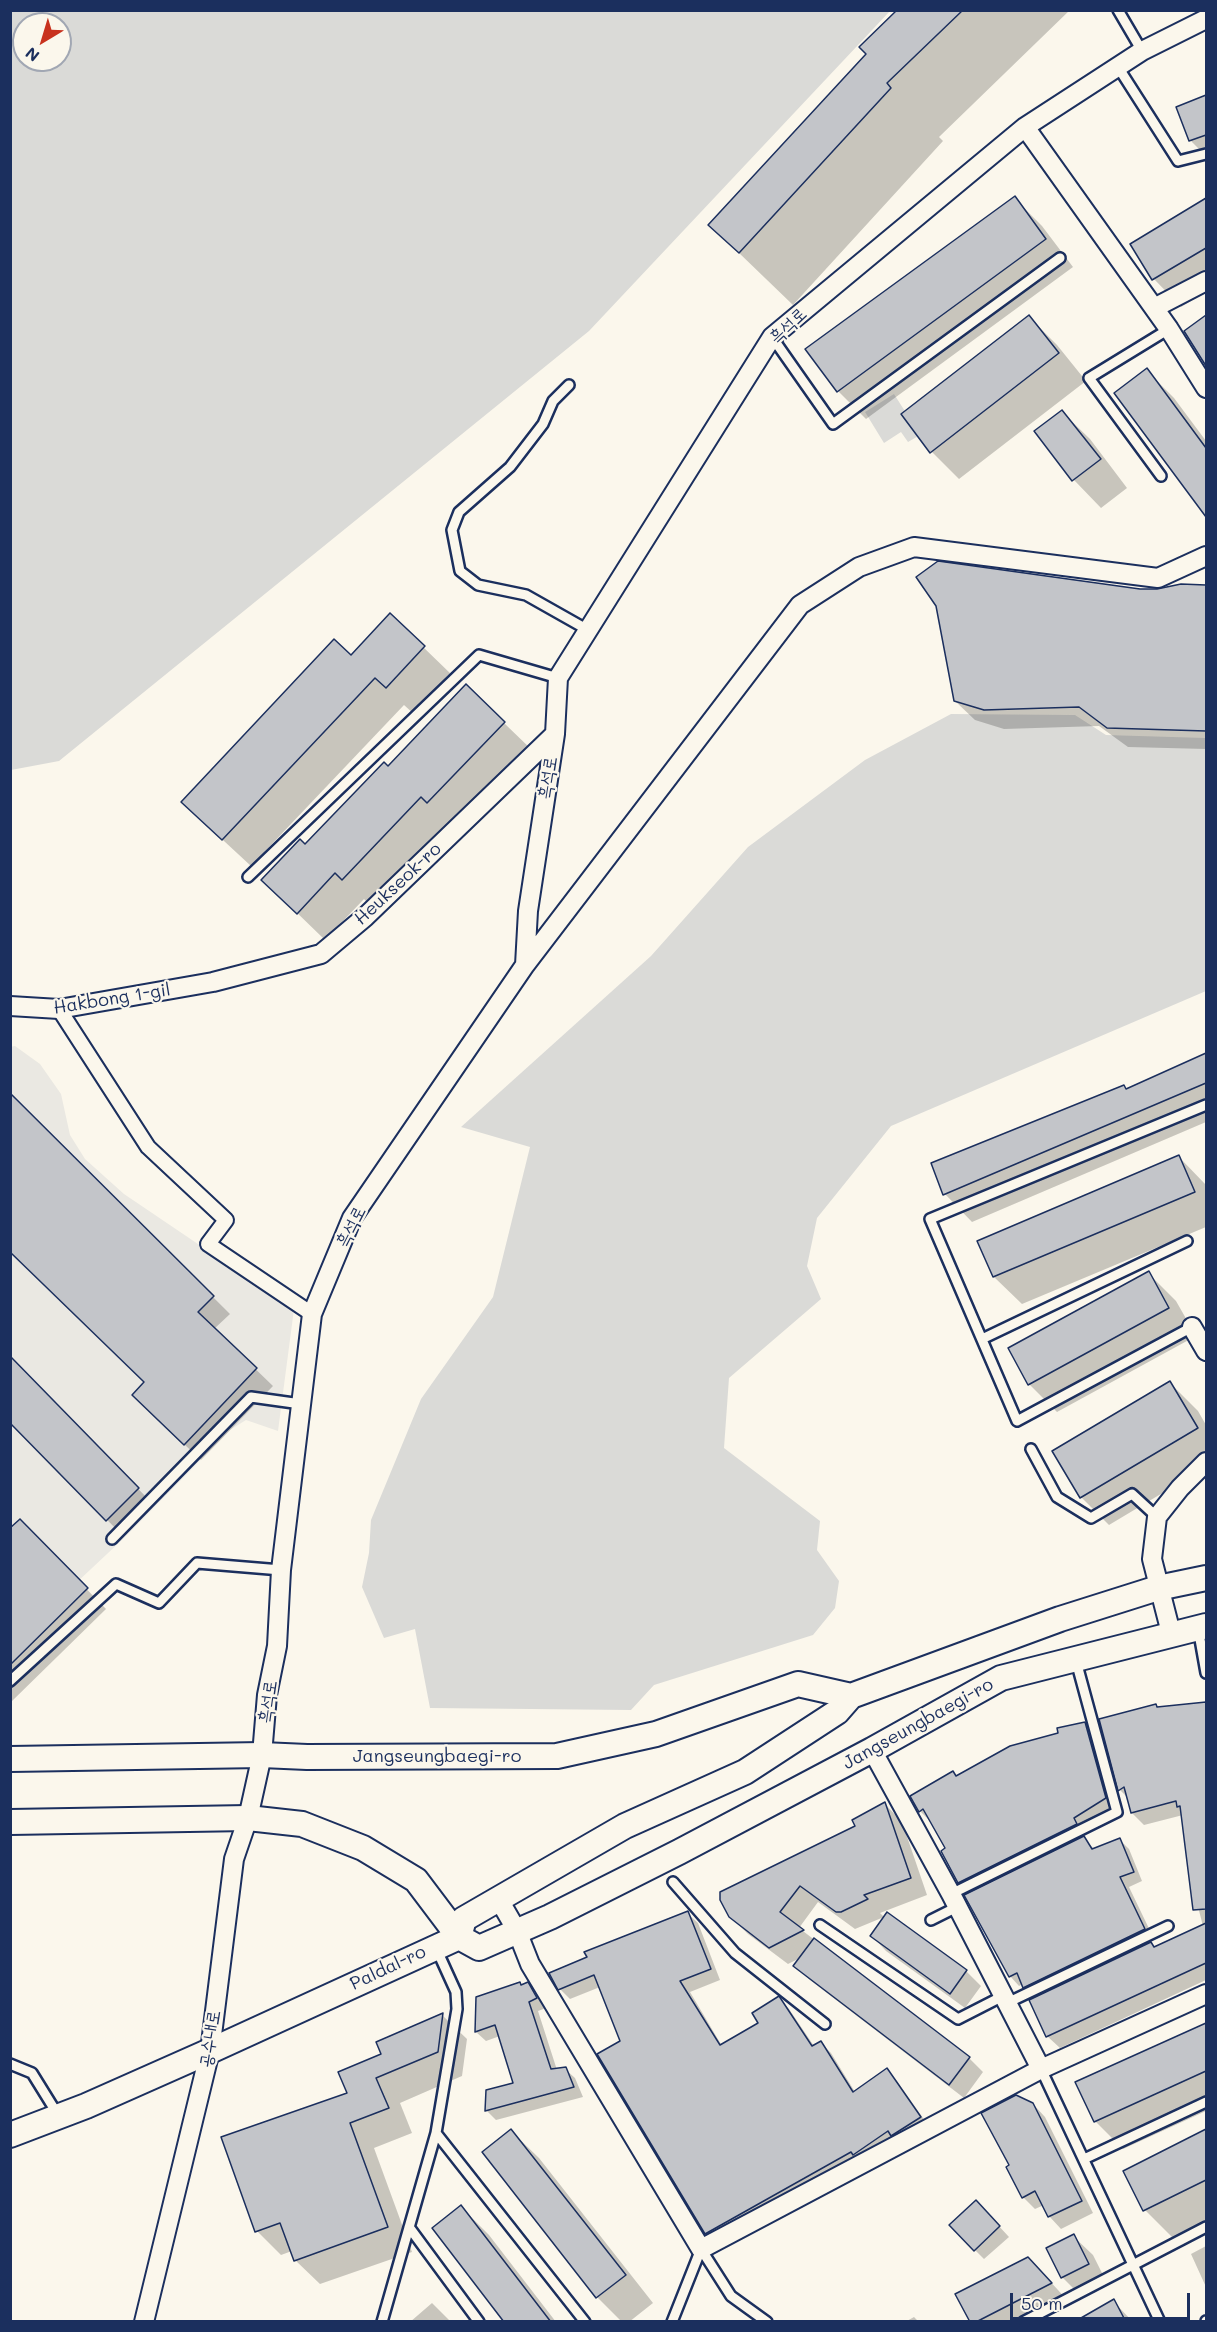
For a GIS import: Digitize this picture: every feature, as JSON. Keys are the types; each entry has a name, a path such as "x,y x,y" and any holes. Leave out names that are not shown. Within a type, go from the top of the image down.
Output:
{"street":[{"name":"흑석로","path":"262,1755 267,1695 277,1646 281,1570 312,1314 352,1218 525,965 528,911 555,734 558,678 772,337 1025,127 1142,51 1206,19"},
{"path":"1025,127 1169,329 1206,388"},
{"path":"1154,308 1206,281"},
{"path":"525,965 800,605 859,567 914,547 1158,578 1206,556"},
{"name":"Heukseok-ro","path":"213,982 321,954 365,917 555,734"},
{"name":"Hakbong 1-gil","path":"10,1006 59,1009 213,982"},
{"path":"59,1009 148,1147 226,1220 208,1244 312,1314"},
{"path":"1192,1328 1206,1351"},
{"path":"1171,1633 1152,1559 1157,1517 1180,1488 1206,1462"},
{"name":"Jangseungbaegi-ro","path":"498,1898 625,1826 745,1772 837,1712 851,1696 1060,1619 1158,1588 1206,1578"},
{"name":"Jangseungbaegi-ro","path":"459,1937 479,1948 550,1917 872,1750 1001,1678 1171,1633 1202,1627"},
{"name":"Jangseungbaegi-ro","path":"10,1759 262,1755 307,1757 557,1756 656,1734 798,1684 851,1696"},
{"path":"872,1750 954,1900 1041,2069"},
{"name":"공수내로","path":"144,2322 210,2051 234,1859 248,1818 262,1755"},
{"path":"10,1822 248,1818 302,1824 363,1848 416,1880 459,1937"},
{"path":"459,1937 464,1919 498,1898 517,1931 530,1964 701,2249 1041,2069 1206,1994"},
{"name":"Paldal-ro","path":"10,2135 210,2051 435,1946 459,1937"}],"lane":[{"path":"1118,10 1142,51"},
{"path":"1202,10 1206,19"},
{"path":"1118,67 1178,161 1206,154"},
{"path":"772,337 833,424 1060,258"},
{"path":"1161,476 1089,378 1169,329"},
{"path":"569,385 553,401 543,424 510,467 459,512 452,530 460,572 478,585 526,595 588,630"},
{"path":"248,878 478,655 558,678"},
{"path":"1192,1328 1017,1421 930,1219 1206,1105"},
{"path":"982,1339 1187,1241"},
{"path":"112,1539 251,1397 301,1404"},
{"path":"1031,1449 1057,1497 1091,1518 1132,1494 1157,1517"},
{"path":"10,1681 116,1584 159,1603 197,1563 281,1570"},
{"path":"1202,1627 1206,1673"},
{"path":"931,1920 954,1900 1117,1812 1075,1658"},
{"path":"673,1882 735,1953 825,2024"},
{"path":"820,1925 958,2019 1168,1926"},
{"path":"382,2322 435,2133 457,2009 456,1992 435,1946"},
{"path":"10,2064 32,2073 58,2115"},
{"path":"1041,2069 1160,2322"},
{"path":"1084,2159 1206,2102"},
{"path":"435,2133 585,2322"},
{"path":"409,2227 479,2322"},
{"path":"1023,2322 1206,2227"},
{"path":"672,2322 701,2249"},
{"path":"701,2249 731,2296 767,2322"}],"shaded area":[{"path":"11,10 890,10 589,331 59,761 11,770"},
{"path":"894,394 920,435 908,442 901,432 884,443 865,412"},
{"path":"951,714 1075,715 1106,735 1206,738 1206,991 891,1126 817,1218 807,1266 821,1299 729,1378 724,1448 820,1521 817,1550 839,1581 835,1608 813,1635 654,1685 631,1710 430,1708 415,1629 384,1638 362,1587 369,1553 371,1520 421,1399 493,1297 530,1147 461,1127 651,956 748,847 865,760"},
{"path":"15,1046 40,1064 61,1094 70,1135 85,1159 124,1194 294,1309 278,1431 246,1420 230,1430 123,1539 11,1644 10,1047"}],"building":[{"path":"897,10 963,10 887,83 891,88 739,253 708,225 866,54 859,47"},
{"path":"1206,95 1206,135 1189,141 1176,107"},
{"path":"1015,196 1046,239 837,392 805,349"},
{"path":"1206,198 1206,248 1152,280 1130,244"},
{"path":"1029,315 1059,353 930,453 901,414"},
{"path":"1206,315 1206,366 1184,331"},
{"path":"1147,368 1206,448 1206,517 1114,393"},
{"path":"1062,410 1101,459 1072,481 1034,431"},
{"path":"938,561 1140,589 1157,589 1181,584 1206,585 1206,731 1107,728 1079,707 984,710 954,701 936,606 916,577"},
{"path":"390,613 425,646 386,688 375,678 222,840 181,802 334,639 351,655"},
{"path":"466,684 505,722 427,803 421,797 342,880 335,873 297,914 261,880 300,839 305,844 384,762 388,766"},
{"path":"1206,1053 1206,1083 943,1195 931,1163 1124,1085 1126,1089"},
{"path":"10,1093 214,1296 198,1312 257,1368 184,1445 132,1395 144,1382 10,1252"},
{"path":"1179,1155 1195,1192 993,1277 977,1241"},
{"path":"1149,1271 1169,1308 1028,1385 1008,1348"},
{"path":"10,1356 139,1488 106,1521 10,1423"},
{"path":"1170,1381 1198,1428 1080,1498 1052,1451"},
{"path":"20,1519 88,1588 10,1665 10,1528"},
{"path":"1206,1702 1206,1909 1193,1910 1180,1806 1177,1807 1176,1801 1131,1813 1124,1787 1118,1791 1099,1719 1156,1704 1157,1707"},
{"path":"1085,1722 1106,1798 1074,1818 1077,1824 958,1883 941,1851 945,1848 923,1809 919,1812 910,1796 953,1771 956,1776 1010,1746 1058,1733 1057,1728"},
{"path":"885,1802 911,1878 864,1895 868,1899 841,1912 836,1912 800,1886 780,1912 804,1930 769,1948 729,1917 720,1900 720,1892 855,1826 852,1820"},
{"path":"1084,1836 1092,1849 1120,1838 1134,1872 1120,1877 1145,1929 1023,1988 1017,1973 1009,1977 964,1895"},
{"path":"688,1911 711,1969 680,1981 720,2045 758,2023 752,2013 779,1996 812,2046 821,2041 853,2092 887,2068 921,2117 891,2136 888,2131 853,2155 851,2152 705,2234 597,2054 620,2041 594,1975 558,1990 549,1973 587,1957 584,1952"},
{"path":"887,1912 967,1970 950,1994 870,1936"},
{"path":"1206,1923 1206,1963 1046,2037 1029,2000 1151,1942 1154,1947"},
{"path":"814,1938 970,2057 949,2085 793,1966"},
{"path":"520,1982 521,1985 528,1982 537,1998 529,2002 551,2069 566,2067 574,2087 485,2111 486,2090 513,2083 495,2025 475,2032 476,1997"},
{"path":"443,2013 438,2052 376,2078 389,2108 350,2123 388,2227 294,2261 280,2223 255,2232 221,2137 347,2093 338,2072 381,2054 376,2042"},
{"path":"1206,2023 1206,2071 1094,2122 1075,2082"},
{"path":"1016,2095 1033,2103 1082,2201 1048,2217 1035,2191 1022,2198 1006,2167 1009,2165 981,2113"},
{"path":"511,2129 626,2275 596,2298 482,2152"},
{"path":"1206,2129 1206,2180 1143,2211 1123,2171"},
{"path":"976,2200 1000,2226 974,2251 949,2225"},
{"path":"461,2205 551,2322 504,2322 432,2228"},
{"path":"1074,2234 1089,2264 1061,2278 1046,2248"},
{"path":"1028,2257 1052,2283 976,2322 970,2322 955,2294"},
{"path":"1114,2299 1126,2322 1074,2322"}]}
